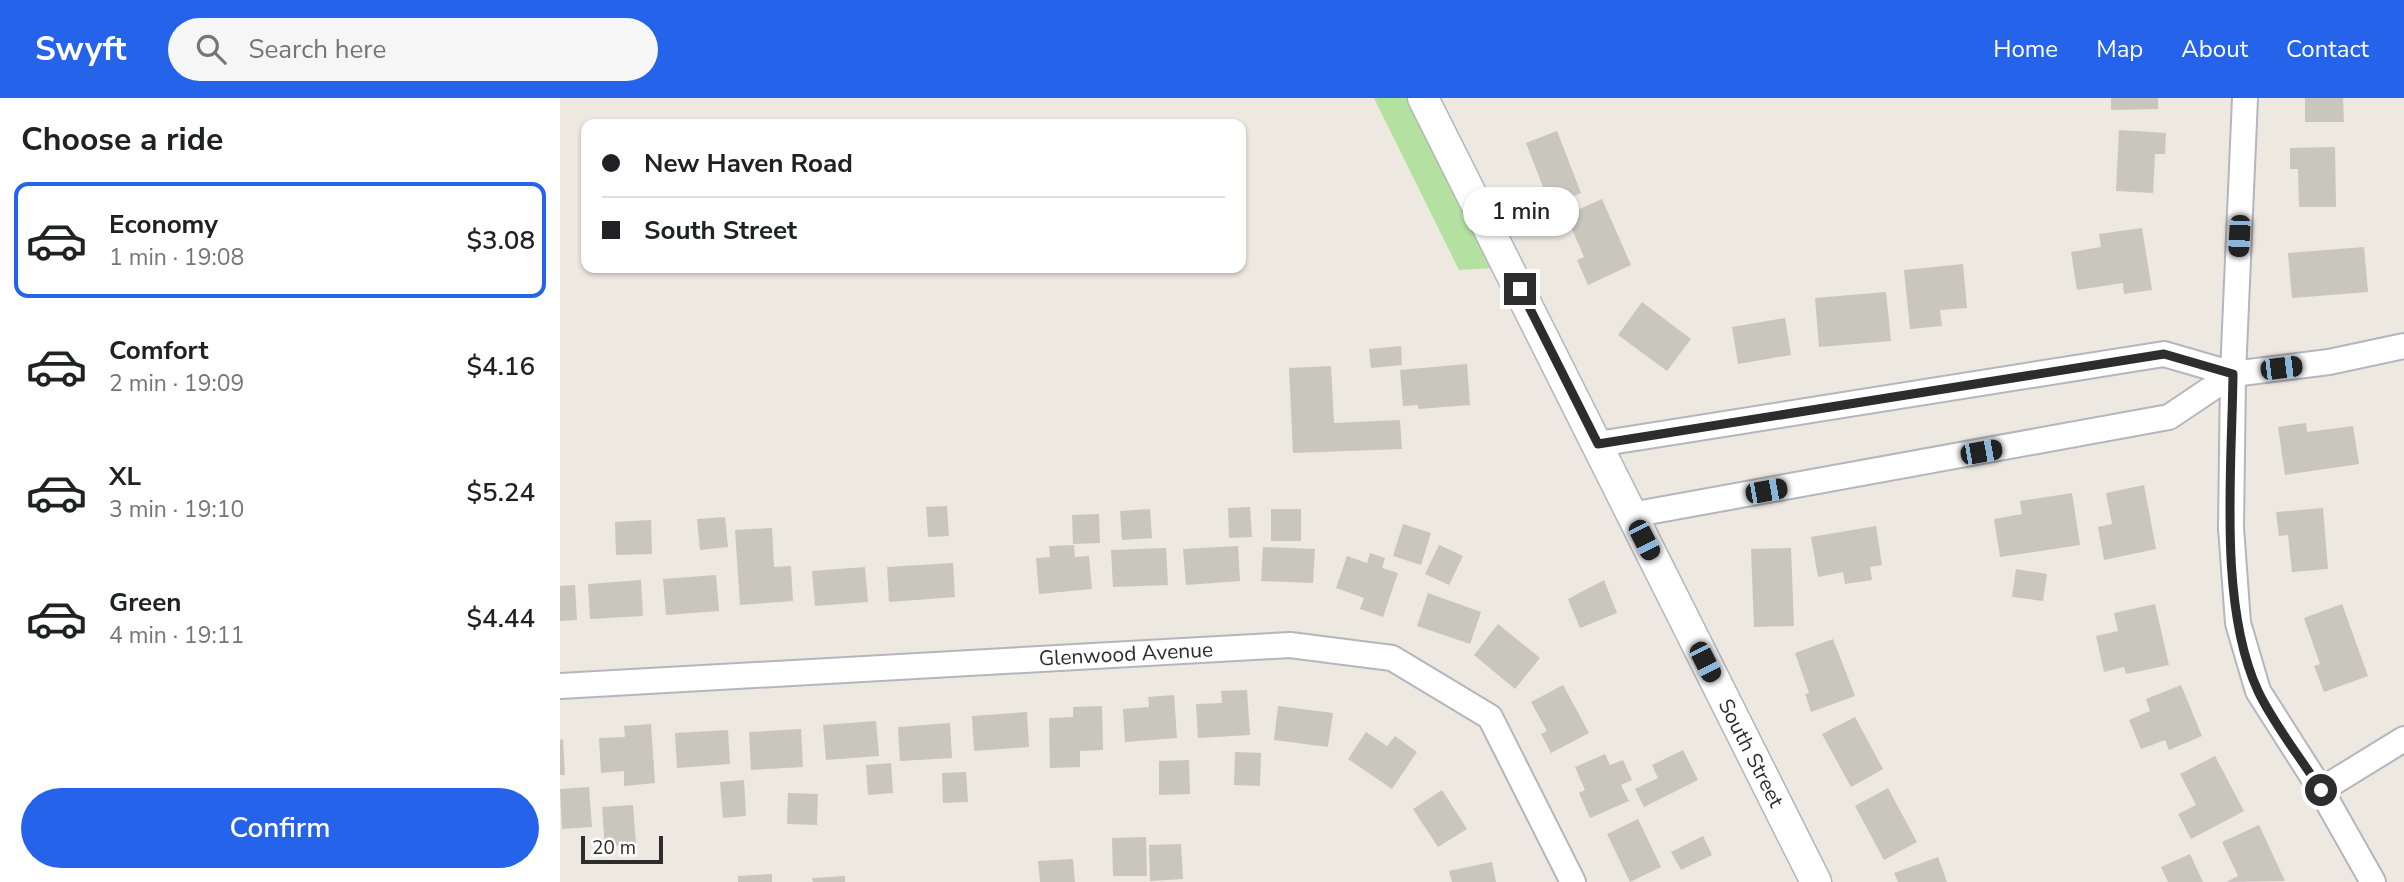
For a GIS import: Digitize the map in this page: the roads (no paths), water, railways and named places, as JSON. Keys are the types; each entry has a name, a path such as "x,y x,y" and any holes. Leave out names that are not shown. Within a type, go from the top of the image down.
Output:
{"street":[{"name":"South Street","path":"1423,98 1816,882"},
{"path":"2245,98 2233,374 2231,528 2238,623 2258,691 2321,790 2373,882"},
{"path":"1598,444 2164,354 2233,374 2329,362 2404,346"},
{"path":"1631,515 2169,417 2233,374"},
{"name":"Glenwood Avenue","path":"560,686 1290,645 1392,658 1490,717 1573,882"},
{"path":"2321,790 2404,740"}]}
